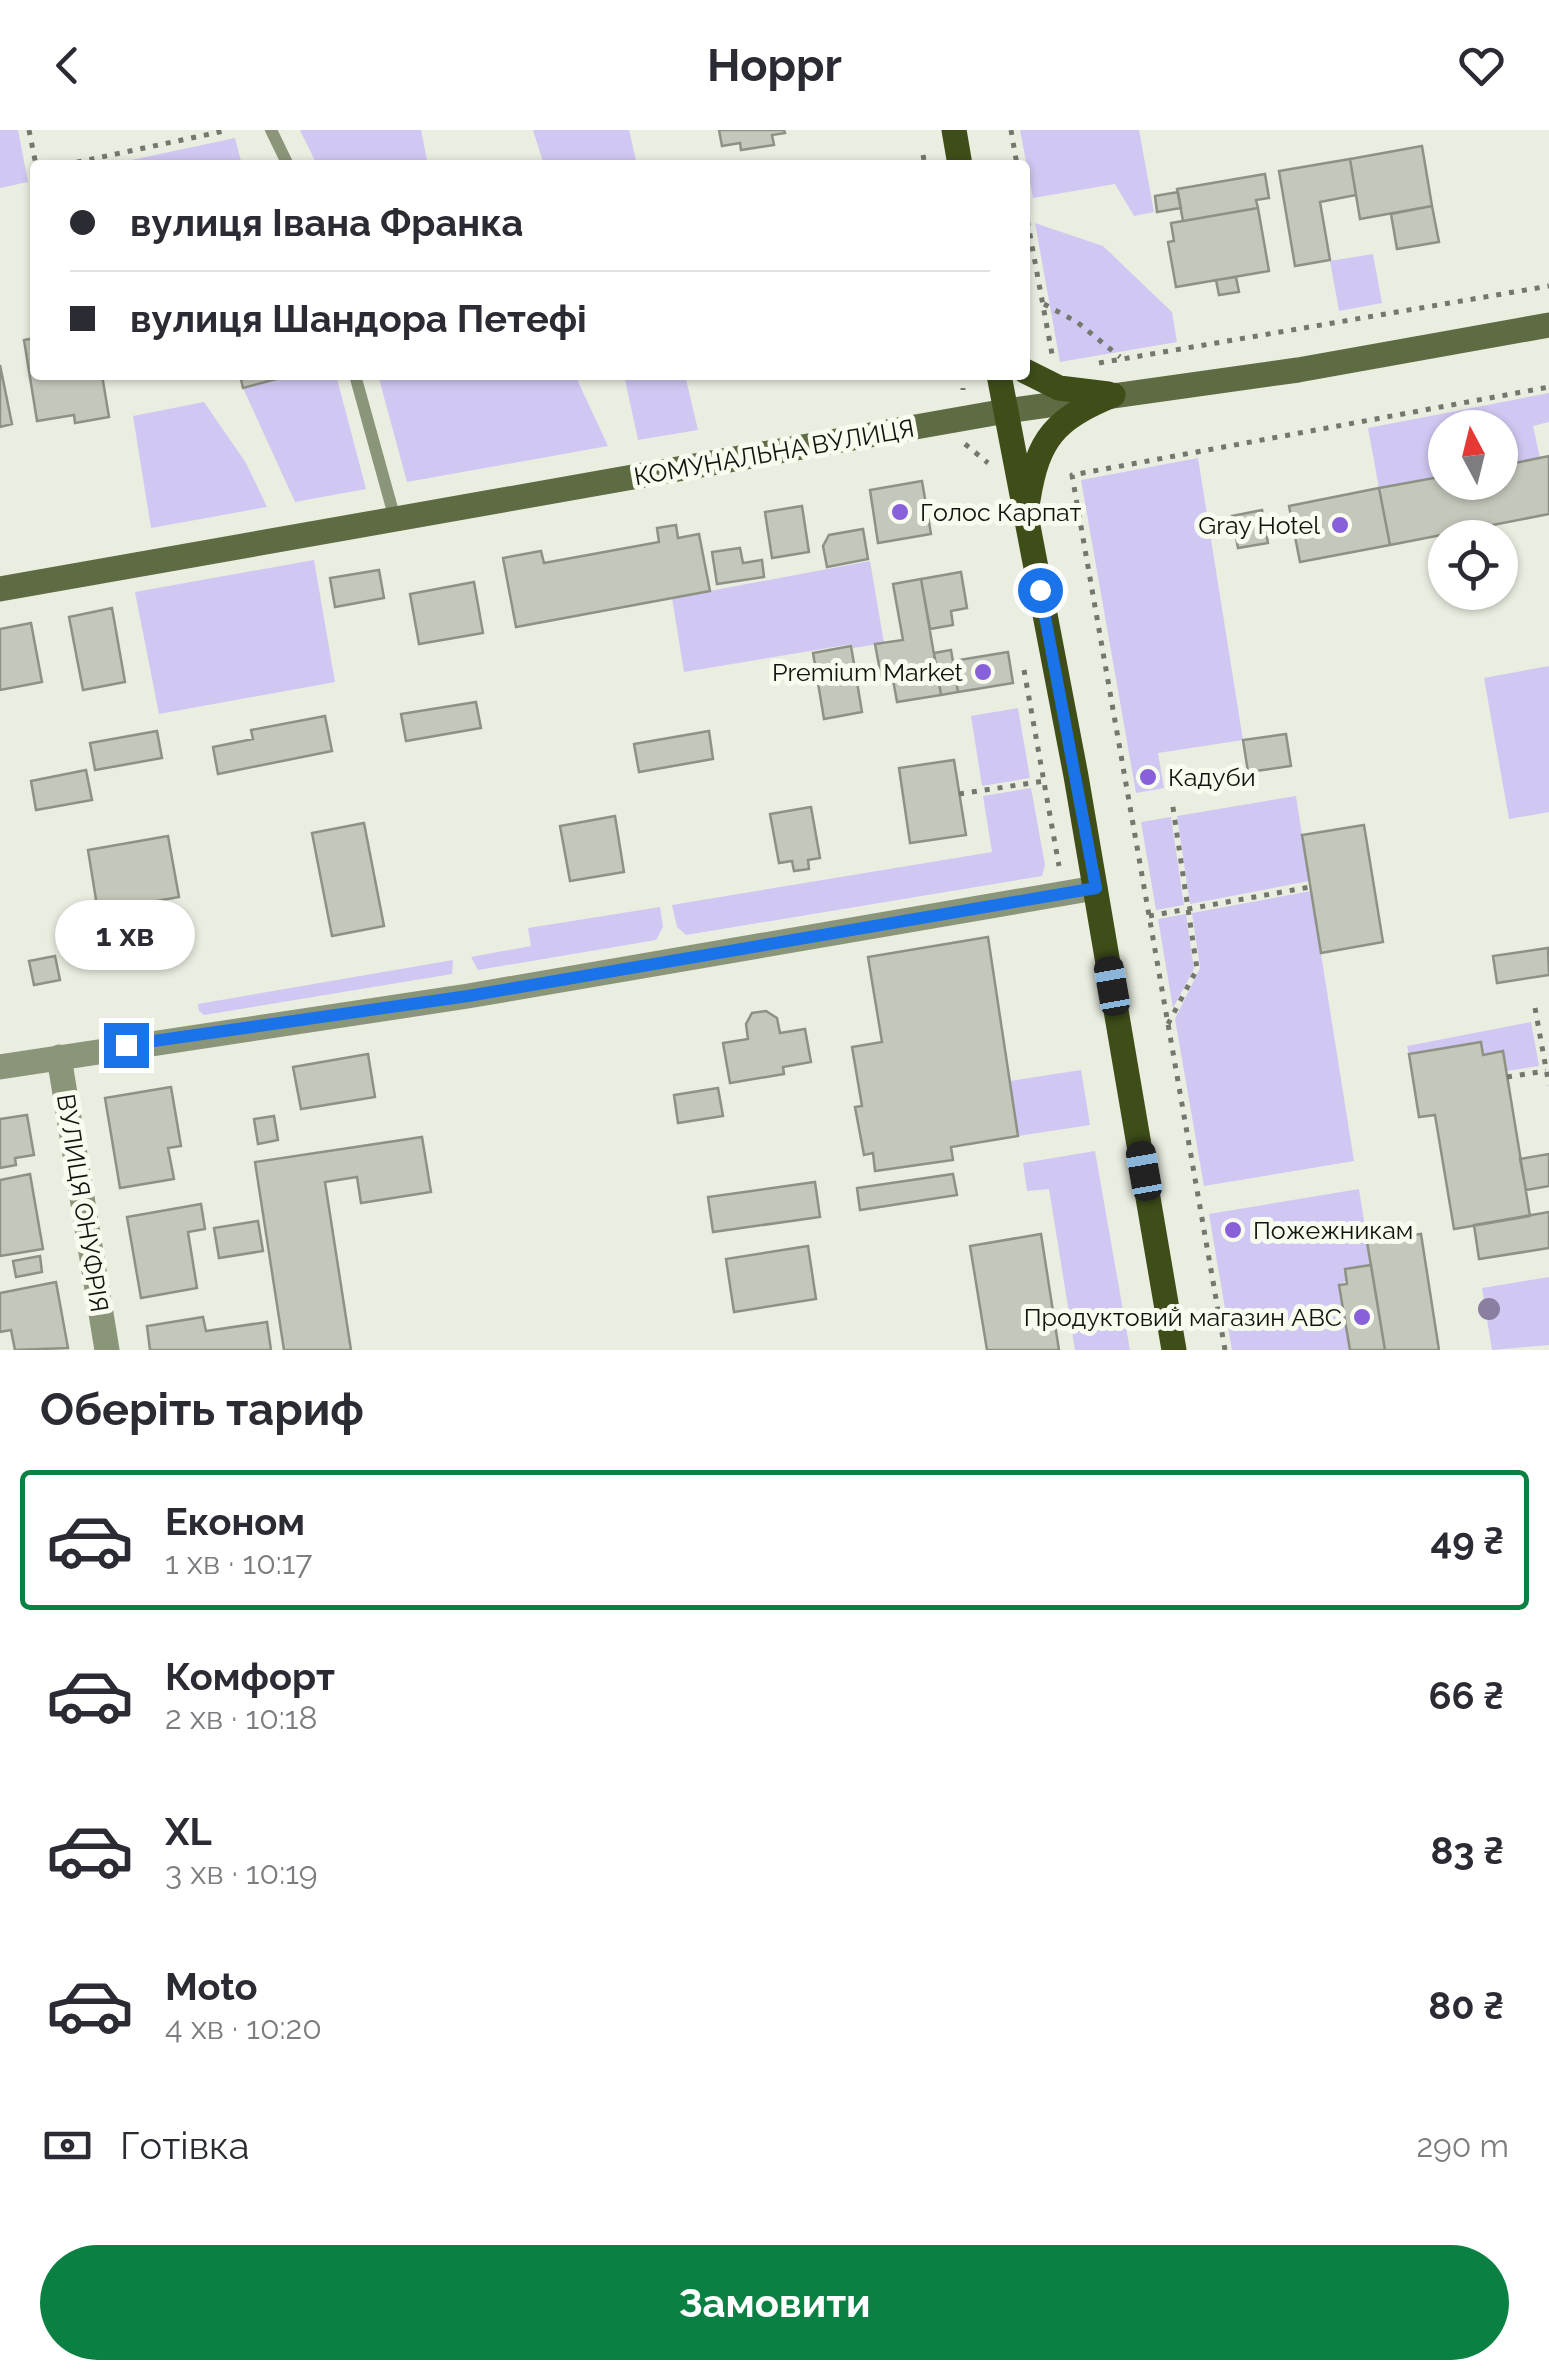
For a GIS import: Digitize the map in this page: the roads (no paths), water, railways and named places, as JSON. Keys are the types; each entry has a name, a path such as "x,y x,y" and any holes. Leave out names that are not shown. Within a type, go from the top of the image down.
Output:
{"main road":[{"path":"954,130 959,160"},
{"name":"КОМУНАЛЬНА ВУЛИЦЯ","path":"0,588 1006,410 1298,370 1549,325"},
{"path":"1030,374 1059,388 1112,395"},
{"path":"1000,380 1096,888 1174,1350"},
{"path":"1026,515 1033,470 1050,434 1082,407 1112,395"}],"street":[{"path":"0,1067 468,996 1096,888"},
{"name":"ВУЛИЦЯ ОНУФРІЯ","path":"58,1057 107,1350"}],"lane":[{"path":"271,130 286,160"},
{"path":"357,380 394,519"}],"place":[{"name":"Голос Карпат","path":"900,512"},
{"name":"Gray Hotel","path":"1340,525"},
{"name":"Premium Market","path":"983,672"},
{"name":"Кадуби","path":"1148,777"},
{"name":"Пожежникам","path":"1233,1230"},
{"name":"Продуктовий магазин ABC","path":"1362,1317"}]}
